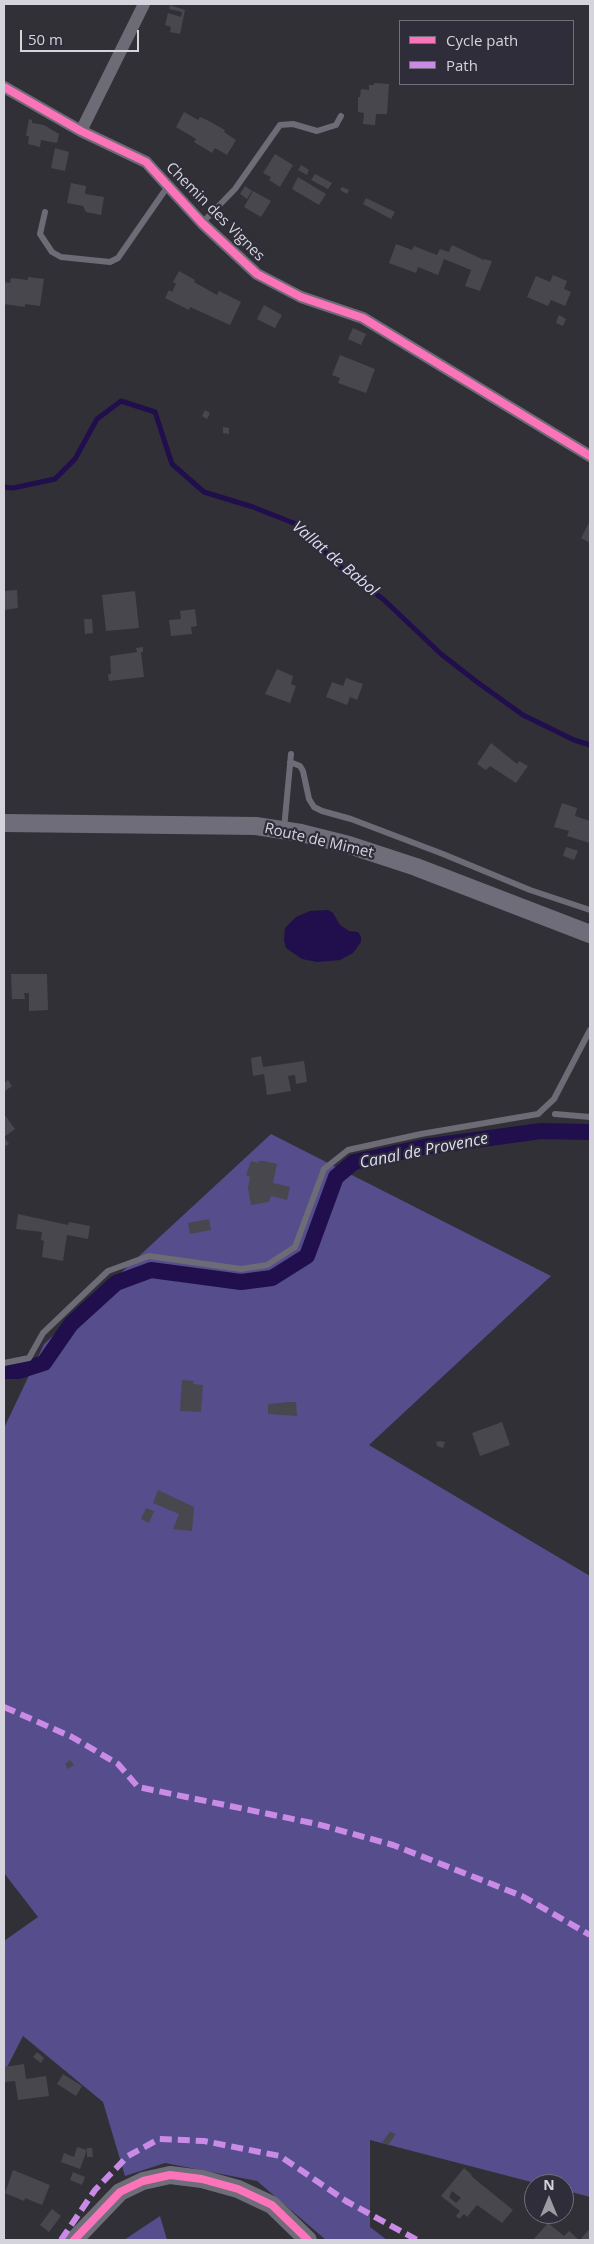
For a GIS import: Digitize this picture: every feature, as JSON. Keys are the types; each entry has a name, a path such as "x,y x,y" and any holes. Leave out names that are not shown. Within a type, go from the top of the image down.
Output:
{"main road":[{"name":"Route de Mimet","path":"4,822 256,826 284,830 349,845 416,867 590,934"},
{"path":"74,2240 120,2192 143,2181 170,2175 202,2178 238,2189 272,2205 308,2240"}],"street":[{"path":"81,131 144,4"},
{"name":"Chemin des Vignes","path":"4,87 81,131 146,162 202,223 257,274 302,297 363,318 590,456"}],"lane":[{"path":"202,223 235,189 280,124 293,124 317,131 336,125 341,116"},
{"path":"45,212 40,234 52,252 61,257 110,262 118,258 168,186"},
{"path":"284,830 291,754"},
{"path":"290,762 300,766 309,799 314,807 322,811 351,819 530,890 590,910"},
{"path":"4,1363 30,1358 43,1333 108,1271 149,1256 241,1269 268,1265 295,1247 324,1169 348,1150 421,1134 538,1114 554,1099 590,1030"},
{"path":"555,1114 590,1117"}],"shaded area":[{"path":"328,910 333,913 340,925 349,931 358,932 361,937 361,942 353,953 340,960 317,962 302,959 286,948 284,940 285,928 296,917 310,911"},
{"path":"271,1134 551,1276 369,1445 590,1576 590,2197 574,2193 574,2174 524,2174 524,2180 370,2140 370,2227 387,2240 326,2240 257,2181 165,2163 125,2176 103,2102 23,2036 4,2073 4,1941 38,1917 4,1873 4,1428 44,1344"},
{"path":"160,2216 167,2240 124,2240"}],"building":[{"path":"170,5 185,10 180,34 170,32 171,27 165,25 168,13 181,17 182,12 169,9"},
{"path":"374,83 389,84 387,114 376,114 375,125 363,124 364,113 358,112 358,97 360,97 361,89 369,90 369,85 374,85"},
{"path":"184,112 198,120 200,117 207,120 225,130 224,132 236,140 227,155 215,148 212,153 194,142 196,139 176,127"},
{"path":"29,119 32,120 32,123 44,125 59,134 57,143 41,140 40,147 28,144 29,136 26,136"},
{"path":"55,148 69,152 65,171 51,168"},
{"path":"275,154 293,165 280,187 269,180 271,177 263,173"},
{"path":"301,165 309,170 307,175 298,170"},
{"path":"315,174 332,183 328,189 311,180"},
{"path":"298,177 326,194 319,205 292,189"},
{"path":"71,183 86,186 85,194 104,197 101,215 86,212 83,206 67,203"},
{"path":"245,186 252,191 247,199 240,194"},
{"path":"342,187 349,190 347,194 340,190"},
{"path":"253,191 271,201 261,217 244,207"},
{"path":"366,198 395,212 391,219 363,204"},
{"path":"396,244 412,250 414,246 437,255 440,249 449,252 452,245 484,260 492,261 480,291 465,286 471,270 444,259 438,275 418,267 416,273 389,263"},
{"path":"179,271 217,295 219,291 241,302 230,325 190,307 189,310 165,298 169,290 172,292 176,284 173,282"},
{"path":"553,275 567,281 564,289 571,292 565,306 551,300 548,306 527,297 536,276 550,282"},
{"path":"28,277 44,279 40,306 25,304 25,307 4,304 4,282 10,283 11,278 28,280"},
{"path":"264,305 282,315 275,328 257,319"},
{"path":"559,315 566,319 563,326 556,323"},
{"path":"353,328 366,334 361,345 348,339"},
{"path":"340,355 375,369 366,393 338,383 340,378 332,375"},
{"path":"205,410 210,413 207,419 202,416"},
{"path":"223,427 229,428 229,434 223,433"},
{"path":"590,521 590,543 581,538"},
{"path":"17,590 18,608 4,610 4,591"},
{"path":"135,591 139,628 106,631 102,595"},
{"path":"195,609 197,626 191,627 192,634 171,636 169,620 181,619 180,611"},
{"path":"84,619 92,619 93,633 85,634"},
{"path":"143,647 143,652 141,652 144,677 109,681 108,674 111,674 110,656 137,652 136,648"},
{"path":"277,669 293,676 291,684 296,686 290,703 265,694"},
{"path":"346,678 363,684 357,700 350,697 347,705 326,697 332,682 343,686"},
{"path":"491,743 517,764 519,761 528,766 516,783 490,766 486,770 477,764"},
{"path":"562,803 577,808 575,816 590,821 590,843 567,836 569,831 554,827"},
{"path":"566,847 578,851 574,860 563,856"},
{"path":"11,974 47,974 48,1010 29,1011 29,993 24,993 25,999 12,999"},
{"path":"261,1056 263,1067 304,1061 307,1082 296,1084 295,1075 288,1076 291,1091 267,1095 264,1074 253,1076 251,1058"},
{"path":"8,1080 12,1086 5,1091 4,1083"},
{"path":"4,1114 15,1129 4,1137"},
{"path":"4,1137 9,1144 4,1147"},
{"path":"251,1161 277,1164 273,1183 290,1187 287,1200 271,1196 269,1202 251,1205 248,1188 250,1177 246,1175"},
{"path":"18,1214 68,1225 69,1222 90,1226 88,1239 67,1235 63,1261 42,1257 44,1241 41,1240 42,1232 16,1229"},
{"path":"209,1219 211,1230 190,1234 188,1223"},
{"path":"182,1380 194,1381 193,1384 203,1385 201,1412 180,1411"},
{"path":"296,1402 297,1416 268,1414 268,1404"},
{"path":"502,1422 510,1445 480,1456 472,1433"},
{"path":"436,1442 445,1442 443,1448 437,1446"},
{"path":"158,1490 194,1507 192,1531 173,1529 179,1514 153,1503"},
{"path":"146,1508 154,1511 149,1523 141,1519"},
{"path":"70,1760 74,1765 68,1769 65,1764"},
{"path":"37,2052 44,2058 41,2063 33,2057"},
{"path":"24,2064 26,2079 46,2076 49,2096 18,2100 15,2081 5,2082 4,2067"},
{"path":"63,2074 82,2086 76,2096 57,2084"},
{"path":"390,2132 396,2134 388,2145 382,2142"},
{"path":"77,2147 87,2150 80,2169 61,2162 64,2153 74,2157"},
{"path":"87,2148 92,2148 93,2157 87,2157"},
{"path":"464,2168 471,2176 513,2210 502,2223 477,2205 467,2217 464,2214 459,2219 456,2216 460,2211 441,2196","holes":["452,2191 461,2198 456,2203 449,2197"]},
{"path":"13,2170 50,2185 42,2205 25,2198 24,2201 5,2193"},
{"path":"73,2172 85,2177 82,2185 70,2180"},
{"path":"52,2209 61,2216 49,2232 40,2225"},
{"path":"549,2224 564,2236 569,2231 579,2240 533,2240"},
{"path":"590,2228 590,2240 580,2240"}],"waterway":[{"name":"Vallat de Babol","path":"4,487 13,488 55,479 75,459 97,419 121,401 155,412 172,464 204,492 253,507 296,524 316,540 332,561 383,599 441,654 477,682 523,715 574,740 590,745"},
{"name":"Canal de Provence","path":"4,1371 19,1371 44,1363 71,1324 116,1283 151,1270 241,1282 272,1278 307,1256 336,1177 354,1162 424,1147 541,1131 590,1132"}],"marked path":[{"path":"4,1707 72,1737 118,1764 138,1787 317,1824 393,1845 522,1896 590,1935"},
{"path":"61,2240 95,2190 128,2156 159,2139 204,2141 280,2156 346,2201 417,2240"}],"cycle path":[{"path":"4,87 81,131 146,162 202,223 257,274 301,297 363,318 590,456"},
{"path":"74,2240 120,2192 143,2181 170,2175 202,2179 238,2189 272,2205 308,2240"}]}
